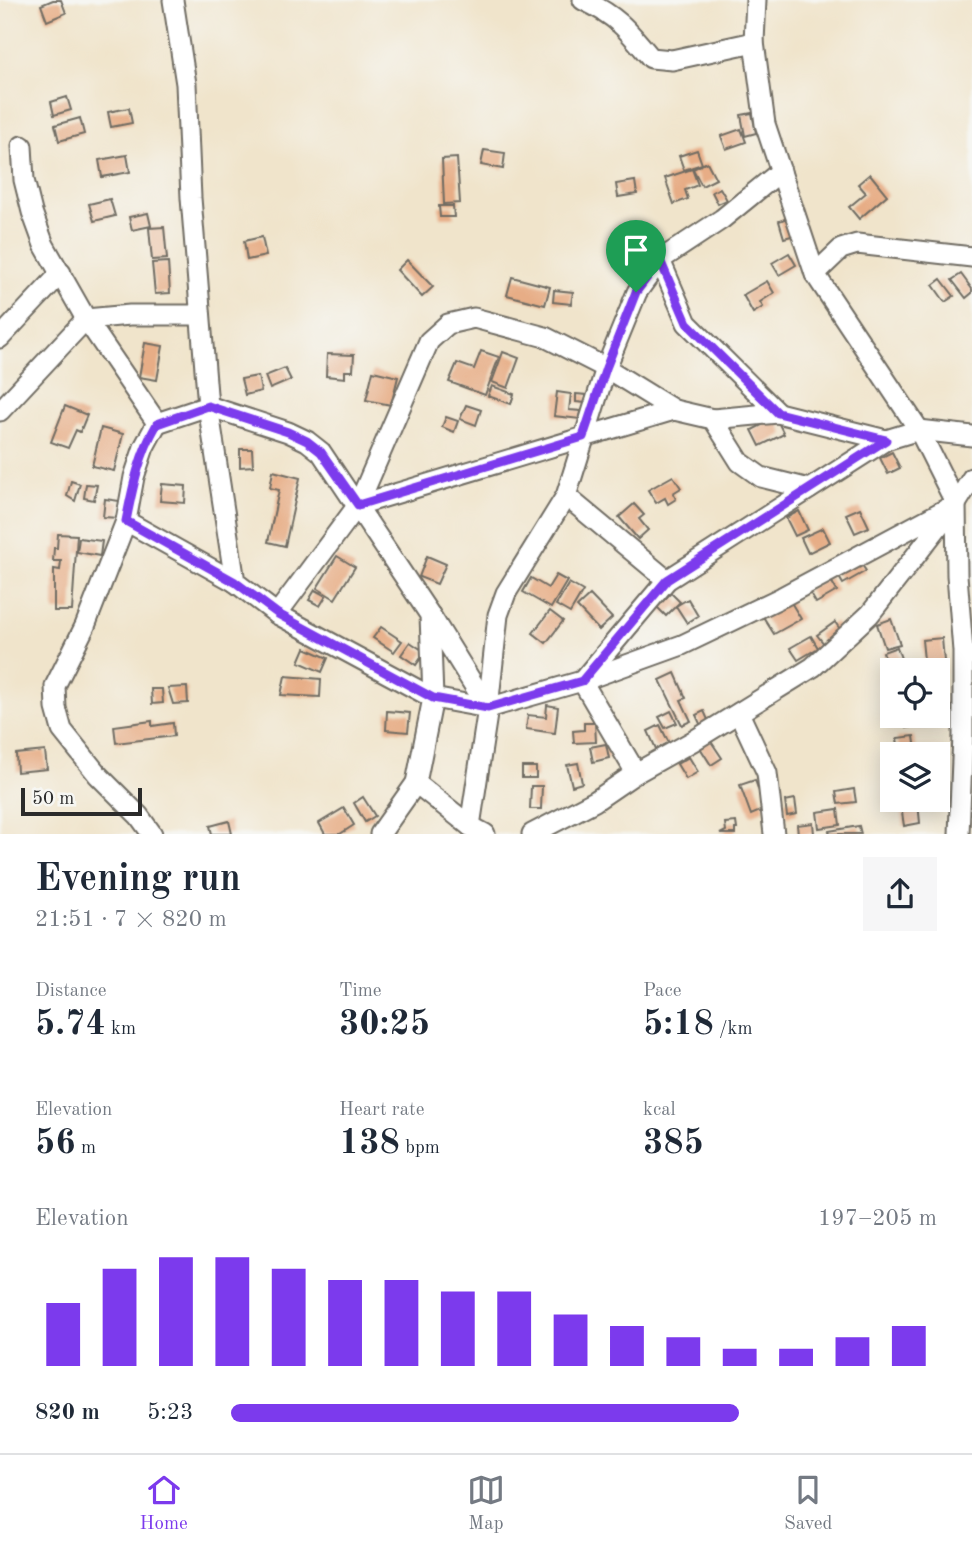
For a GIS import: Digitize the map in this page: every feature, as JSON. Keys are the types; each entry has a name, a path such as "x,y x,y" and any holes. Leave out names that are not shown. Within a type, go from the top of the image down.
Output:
{"street":[{"path":"173,0 186,84 199,316 208,406 235,582"},
{"path":"583,0 624,24 651,58 672,60 754,42"},
{"path":"756,0 754,42 765,124 815,274 964,502"},
{"path":"22,146 24,180 44,245 86,319 157,424"},
{"path":"478,830 498,615 506,593 566,496 606,368 636,292 660,260 722,219 780,171"},
{"path":"815,274 841,249 857,244 972,257"},
{"path":"660,260 687,323 778,413"},
{"path":"0,338 61,273"},
{"path":"0,411 86,319 130,314 199,316"},
{"path":"278,614 358,505 429,341 447,324 474,318 545,337 606,368 674,410 713,419 778,413 886,440"},
{"path":"152,834 139,816 98,775 62,730 56,708 55,686 85,626 126,521 137,467 157,424 208,406 288,432 307,441 321,452 430,615 488,708"},
{"path":"358,505 674,410"},
{"path":"713,419 740,462 761,477 809,489"},
{"path":"582,681 667,580 886,440 919,430 972,436"},
{"path":"959,834 968,730 957,575 964,502 972,478"},
{"path":"566,496 667,580"},
{"path":"126,521 235,582 278,614 433,698 488,708 582,681 682,645 782,597 964,502"},
{"path":"532,834 595,801 636,773 813,667 870,614 964,502"},
{"path":"380,834 416,783 433,698 430,615"},
{"path":"582,681 636,773"},
{"path":"739,713 767,773 774,834"},
{"path":"416,783 478,830"}],"building":[{"path":"61,0 66,13 47,21 41,5"},
{"path":"67,97 71,110 54,115 51,102"},
{"path":"129,108 132,123 111,127 108,112"},
{"path":"752,113 756,133 745,136 741,115"},
{"path":"80,118 84,134 59,141 55,125"},
{"path":"741,129 746,142 726,149 721,136"},
{"path":"484,150 505,153 503,169 481,165"},
{"path":"697,150 702,164 684,170 679,156"},
{"path":"127,155 130,172 102,177 99,160"},
{"path":"457,158 460,203 444,204 442,159"},
{"path":"707,162 716,179 702,186 693,169"},
{"path":"692,169 698,185 685,190 688,199 674,204 665,178"},
{"path":"870,174 887,195 859,219 849,207 866,193 858,184"},
{"path":"635,181 637,194 618,197 616,184"},
{"path":"720,188 727,200 718,204 712,192"},
{"path":"110,199 115,216 94,221 89,204"},
{"path":"439,206 453,206 454,217 440,217"},
{"path":"148,213 151,226 132,230 129,217"},
{"path":"790,217 795,235 784,238 779,221"},
{"path":"164,227 167,259 152,260 149,228"},
{"path":"262,237 266,256 247,260 244,241"},
{"path":"789,253 796,265 779,275 772,263"},
{"path":"407,260 433,287 422,297 397,270"},
{"path":"168,262 170,293 155,294 152,263"},
{"path":"961,274 972,289 972,293 966,298 952,280"},
{"path":"512,277 550,287 545,305 507,295"},
{"path":"941,279 954,296 945,302 933,285"},
{"path":"767,281 774,293 760,302 763,307 753,313 743,295"},
{"path":"554,290 573,292 571,304 553,302"},
{"path":"145,343 163,346 157,380 139,377"},
{"path":"481,351 499,357 485,395 449,382 457,363 474,369"},
{"path":"503,352 519,358 508,388 492,382"},
{"path":"327,354 354,355 353,371 345,371 345,378 326,376"},
{"path":"285,368 291,380 270,389 265,376"},
{"path":"373,371 398,377 391,405 366,400"},
{"path":"258,376 261,391 245,395 241,379"},
{"path":"492,386 514,394 511,404 488,396"},
{"path":"557,392 571,394 569,410 581,411 580,419 554,416"},
{"path":"576,394 587,395 586,403 576,402"},
{"path":"466,405 481,410 476,425 460,419"},
{"path":"65,406 87,415 80,432 76,430 68,448 51,442"},
{"path":"446,417 458,421 454,432 442,427"},
{"path":"776,418 784,434 760,446 752,430"},
{"path":"101,428 123,434 114,471 92,466"},
{"path":"240,449 252,449 253,466 240,467"},
{"path":"892,452 900,468 888,474 880,458"},
{"path":"273,471 300,478 285,546 268,542 279,490 270,488"},
{"path":"673,476 681,488 673,493 676,499 668,504 665,498 656,503 648,490"},
{"path":"71,481 80,484 75,501 67,496"},
{"path":"86,484 97,485 94,500 84,498"},
{"path":"162,484 186,486 185,503 160,501"},
{"path":"105,499 120,501 119,518 103,517"},
{"path":"634,504 644,515 639,519 648,530 638,539 619,517"},
{"path":"860,508 869,527 855,533 846,514"},
{"path":"799,511 808,530 795,536 786,518"},
{"path":"823,528 830,542 808,553 801,538"},
{"path":"58,534 77,535 72,611 54,611 54,569 60,570 61,561 53,561"},
{"path":"79,538 102,541 100,556 77,552"},
{"path":"337,556 355,567 335,599 317,588"},
{"path":"427,556 446,564 437,584 419,577"},
{"path":"858,559 866,571 843,584 836,572"},
{"path":"556,575 567,581 551,608 523,592 531,578 548,588"},
{"path":"829,577 837,591 816,603 808,589"},
{"path":"569,583 583,591 570,613 556,605"},
{"path":"315,590 326,596 320,606 309,600"},
{"path":"671,593 680,602 666,616 657,607"},
{"path":"590,595 612,618 599,630 577,607"},
{"path":"688,599 698,616 687,623 676,606"},
{"path":"789,599 801,619 774,634 762,615"},
{"path":"550,611 563,621 546,643 533,633"},
{"path":"891,619 900,644 885,648 877,624"},
{"path":"835,622 842,632 825,645 817,635"},
{"path":"381,627 402,641 394,652 373,638"},
{"path":"811,636 818,648 798,660 790,648"},
{"path":"942,638 944,658 924,658 922,640"},
{"path":"410,642 425,652 416,665 401,655"},
{"path":"897,647 901,658 885,658 883,652"},
{"path":"305,648 328,658 322,672 299,662"},
{"path":"675,673 686,698 681,700 691,721 682,725 660,680"},
{"path":"285,676 321,679 320,697 281,695"},
{"path":"187,687 188,703 173,704 168,688"},
{"path":"151,689 162,689 163,703 152,704"},
{"path":"547,705 558,707 555,733 526,729 528,715 546,717"},
{"path":"387,711 410,713 408,732 386,730"},
{"path":"671,711 677,723 665,728 659,717"},
{"path":"704,711 709,722 701,726 696,715"},
{"path":"152,721 152,726 173,723 174,736 116,743 114,726"},
{"path":"584,723 595,723 596,742 574,743 573,731 584,730"},
{"path":"660,725 669,743 656,749 648,731"},
{"path":"914,736 915,742 898,742 897,738"},
{"path":"710,740 722,758 711,765 699,746"},
{"path":"606,744 609,758 593,762 590,747"},
{"path":"45,751 47,769 17,772 16,754"},
{"path":"689,757 698,772 686,779 677,764"},
{"path":"578,763 582,783 572,786 567,765"},
{"path":"522,767 536,767 536,778 522,778"},
{"path":"755,780 765,809 751,815 740,785"},
{"path":"531,786 542,786 541,809 530,809"},
{"path":"854,789 856,802 838,804 836,792"},
{"path":"363,797 375,816 365,822 354,803"},
{"path":"795,799 797,814 787,816 785,801"},
{"path":"344,808 354,825 340,834 325,834 319,823"},
{"path":"838,809 840,825 819,828 817,812"},
{"path":"902,812 919,812 920,823 904,826"},
{"path":"229,821 232,834 212,834 210,826"},
{"path":"736,822 735,834 720,834 726,831 725,823"},
{"path":"813,823 814,834 798,834 797,825"},
{"path":"859,826 861,834 830,834 829,831"}],"route":[{"path":"660,260 687,323 778,413 886,440 667,580 582,681 488,708 433,698 278,614 235,582 126,521 134,477 144,447 157,424 208,406 288,432 307,441 321,452 358,505 583,437 636,292 660,260"}]}
